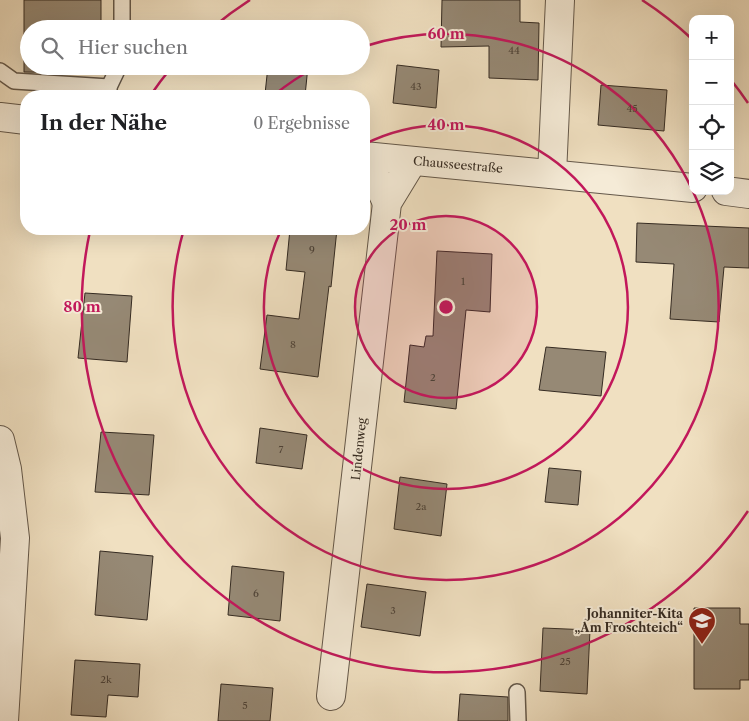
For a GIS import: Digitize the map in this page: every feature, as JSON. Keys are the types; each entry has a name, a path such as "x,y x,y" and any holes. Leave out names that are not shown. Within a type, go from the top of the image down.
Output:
{"street":[{"path":"552,174 560,0"},
{"path":"0,117 20,119"},
{"name":"Chausseestraße","path":"370,157 689,188"},
{"name":"Lindenweg","path":"331,696 387,203 412,162"},
{"path":"370,167 387,203"},
{"path":"734,192 749,194"},
{"path":"0,440 7,469 15,538 4,721"}],"lane":[{"path":"122,0 122,20"},
{"path":"0,71 14,82 90,90"},
{"path":"110,90 116,75"},
{"path":"518,692 518,721"}],"building":[{"path":"24,0 101,0 101,20 24,20"},
{"path":"442,0 520,0 520,22 539,23 538,80 489,78 489,46 441,47"},
{"path":"397,65 439,70 436,108 393,103"},
{"path":"267,75 307,75 306,90 265,90"},
{"path":"601,85 667,90 664,131 598,125"},
{"path":"637,223 749,228 749,268 724,267 719,322 670,319 674,264 636,262"},
{"path":"289,235 336,235 318,377 260,369 267,315 299,319 305,272 286,270"},
{"path":"437,251 492,254 490,312 466,310 456,409 404,402 410,345 424,347 426,336 433,336"},
{"path":"85,293 132,296 127,362 78,358"},
{"path":"546,347 606,352 601,396 539,390"},
{"path":"260,428 307,435 302,469 256,463"},
{"path":"101,432 154,435 149,495 95,492"},
{"path":"549,468 581,471 578,505 545,502"},
{"path":"400,477 447,484 441,536 394,529"},
{"path":"100,551 153,556 147,620 95,615"},
{"path":"232,566 284,572 280,621 228,615"},
{"path":"367,584 426,592 420,636 361,627"},
{"path":"694,608 740,608 740,624 749,624 749,680 740,680 740,689 694,689"},
{"path":"543,628 590,630 587,694 540,691"},
{"path":"75,660 140,664 138,697 108,695 106,717 71,715"},
{"path":"221,684 273,688 270,721 218,721"},
{"path":"460,694 508,697 508,721 458,721"}],"place":[{"name":"Johanniter-Kita „Am Froschteich“","path":"702,645"}]}
